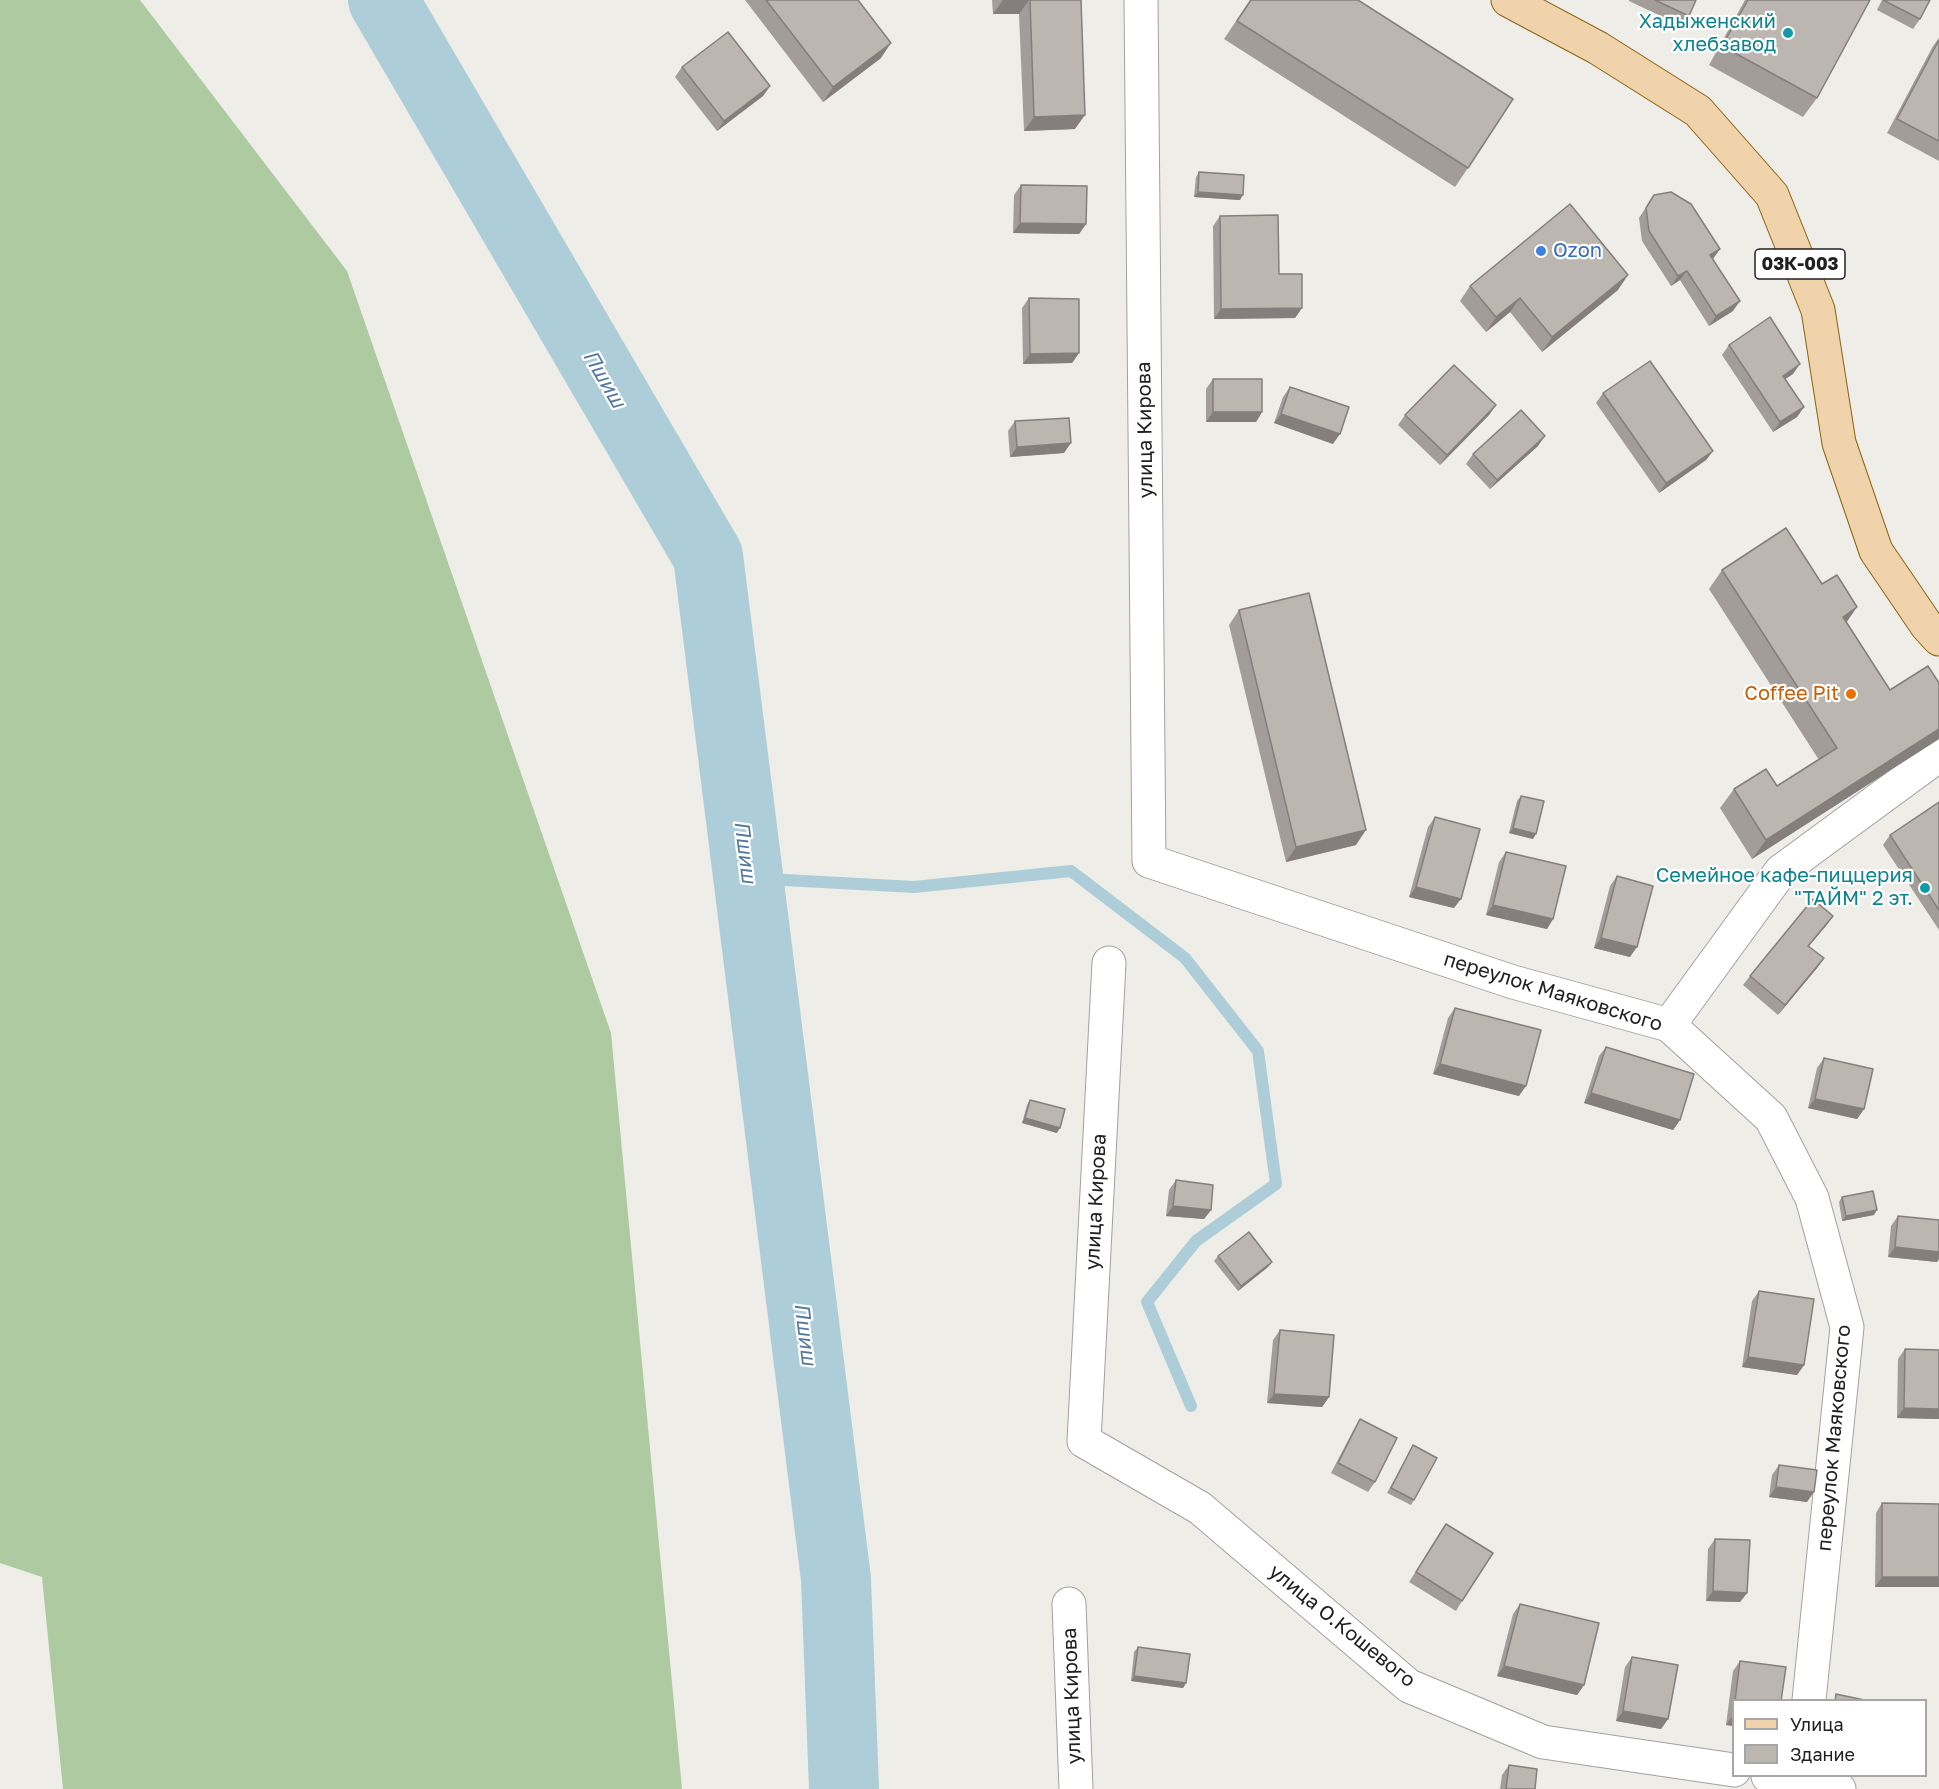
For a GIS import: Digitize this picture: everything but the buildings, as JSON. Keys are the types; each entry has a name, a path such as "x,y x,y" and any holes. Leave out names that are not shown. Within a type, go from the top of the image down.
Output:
{"main road":[{"name":"03К-003","path":"1508,0 1598,48 1698,111 1772,195 1818,310 1839,443 1876,551 1927,626 1939,639"}],"street":[{"name":"улица Кирова","path":"1141,0 1149,861"},
{"path":"1669,1025 1781,871 1939,755"},
{"name":"переулок Маяковского","path":"1149,861 1513,982 1669,1025 1771,1118 1812,1198 1847,1327 1809,1699"},
{"name":"улица Кирова","path":"1084,1441 1108,963"},
{"name":"улица О.Кошевого","path":"1084,1441 1200,1508 1409,1686 1543,1742 1732,1770"},
{"name":"улица Кирова","path":"1069,1604 1076,1789"},
{"path":"1784,1777 1801,1778 1839,1789"}],"green space":[{"path":"0,0 140,0 347,271 611,1033 682,1789 63,1789 42,1577 0,1563"}],"waterway":[{"name":"Пшиш","path":"383,0 708,556 836,1579 844,1789"},
{"path":"748,878 914,887 1071,871 1185,958 1258,1051 1276,1184 1196,1241 1147,1302 1191,1406"}],"place":[{"name":"Хадыженский хлебзавод","path":"1788,33"},
{"name":"Ozon","path":"1541,251"},
{"name":"Coffee Pit","path":"1851,694"},
{"name":"Семейное кафе-пиццерия \"ТАЙМ\" 2 эт.","path":"1925,888"}]}
